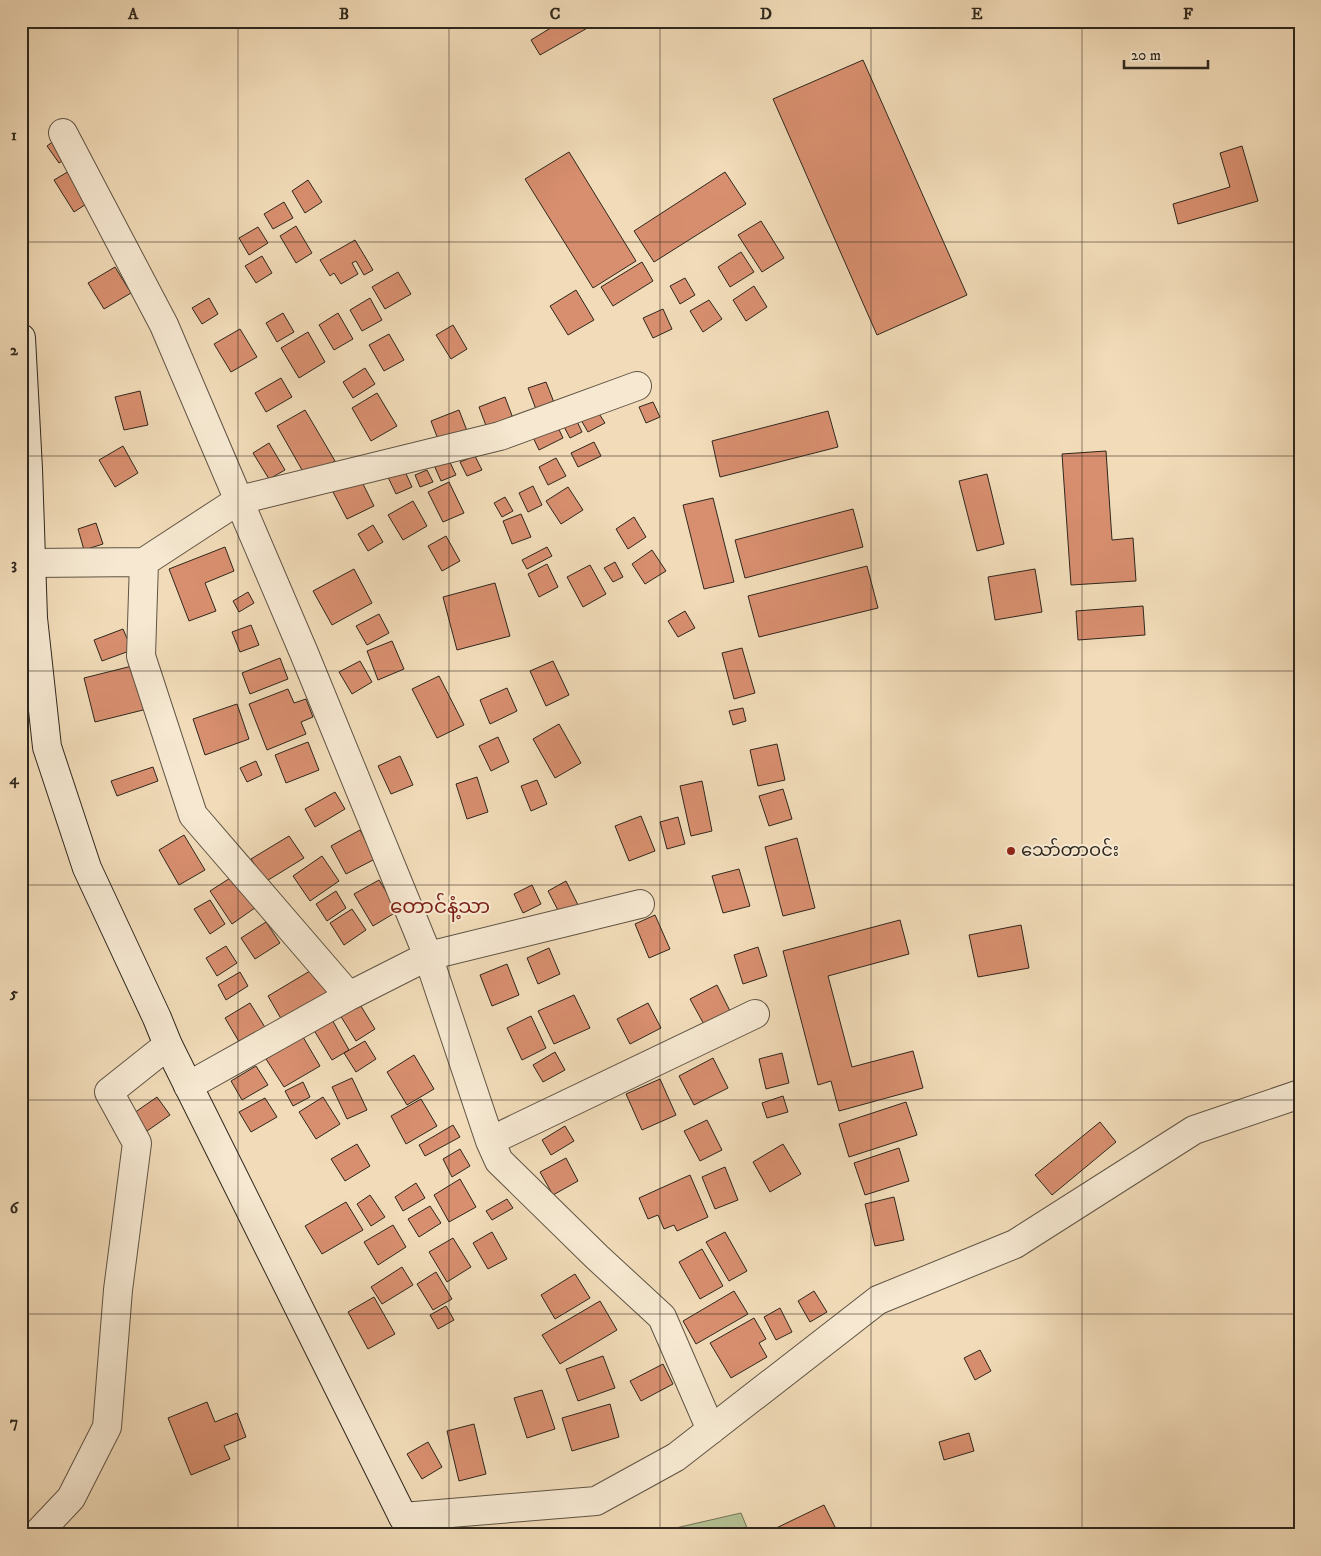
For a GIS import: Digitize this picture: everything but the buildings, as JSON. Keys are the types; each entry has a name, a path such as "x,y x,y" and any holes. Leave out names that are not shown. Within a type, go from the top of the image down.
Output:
{"street":[{"path":"63,133 164,325 304,653 428,956 498,1161 662,1317 711,1430"},
{"path":"21,338 26,562 47,747 87,868 168,1045 409,1526 596,1501 676,1457 878,1300 1015,1244 1194,1130 1300,1094"},
{"path":"26,562 144,562 239,500 500,436 637,386"},
{"path":"144,562 141,656 193,815 349,996"},
{"path":"188,1086 349,996 428,956 640,904"},
{"path":"490,1141 755,1014"},
{"path":"36,1535 71,1498 107,1427 118,1290 137,1143 109,1092 168,1045"}],"green space":[{"path":"741,1513 750,1535 645,1535"}],"place":[{"name":"သော်တာဝင်း","path":"1011,851"}],"district":[{"name":"တောင်နံ့သာ","path":"440,907"}]}
